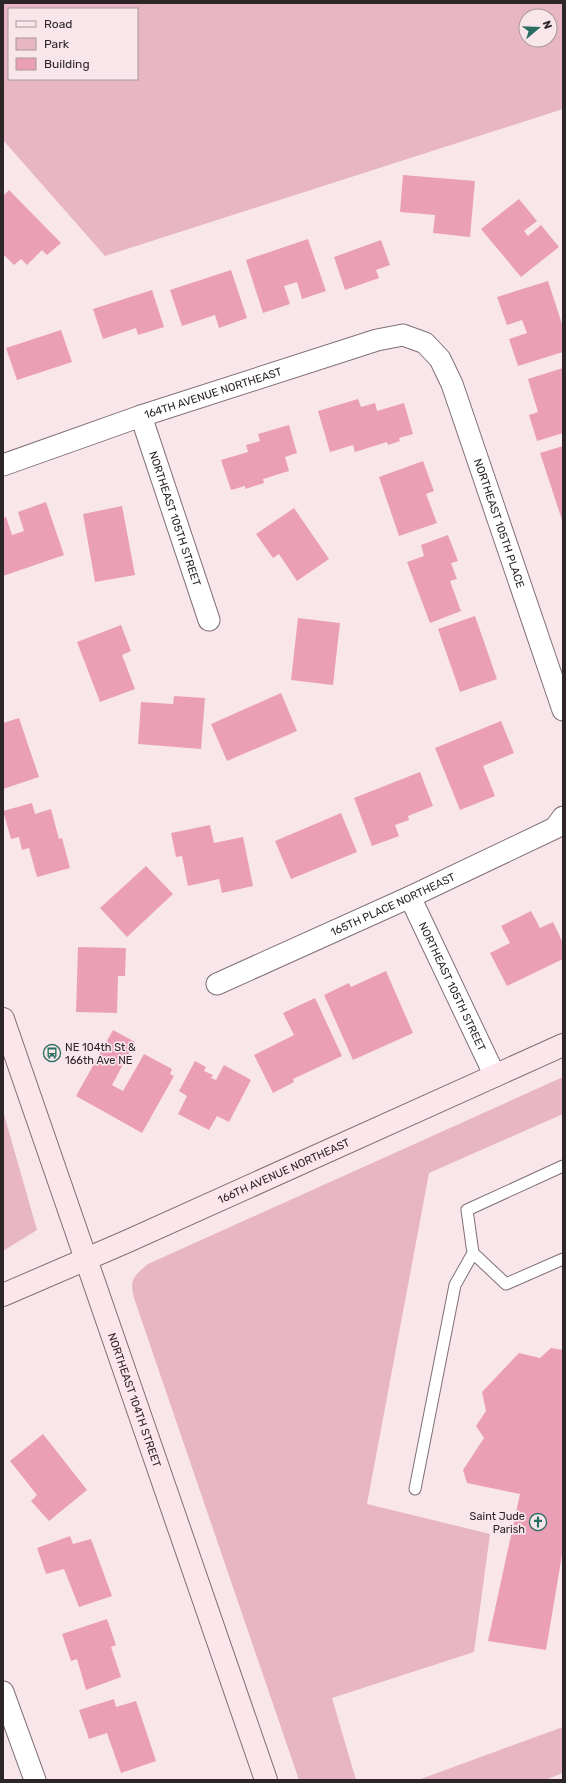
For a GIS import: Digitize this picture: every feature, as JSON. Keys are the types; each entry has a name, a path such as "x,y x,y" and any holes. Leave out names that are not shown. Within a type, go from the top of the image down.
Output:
{"street":[{"name":"164TH AVENUE NORTHEAST","path":"3,465 141,416 377,340 403,335 424,343"},
{"name":"NORTHEAST 105TH PLACE","path":"424,343 440,359 452,384 563,710"},
{"name":"NORTHEAST 105TH STREET","path":"141,416 209,620"},
{"name":"165TH PLACE NORTHEAST","path":"217,984 410,897 555,828 563,817"},
{"name":"NORTHEAST 105TH STREET","path":"410,897 495,1076"},
{"name":"NORTHEAST 104TH STREET","path":"3,1022 87,1259 266,1780"},
{"name":"166TH AVENUE NORTHEAST","path":"3,1295 87,1259 563,1045"},
{"path":"3,1692 35,1780"}],"lane":[{"path":"415,1489 455,1285 473,1254 468,1210 563,1166"},
{"path":"473,1254 506,1284 563,1259"}],"green space":[{"path":"3,3 563,3 563,109 105,256 3,140"},
{"path":"563,1077 563,1114 429,1173 367,1504 490,1534 474,1652 332,1698 356,1780 299,1780 135,1301 132,1289 133,1280 138,1272 148,1264"},
{"path":"3,1111 37,1230 3,1251"},
{"path":"563,1727 563,1773 545,1780 418,1780"}],"building":[{"path":"403,175 475,181 470,237 433,233 435,215 400,212"},
{"path":"9,190 61,243 47,255 42,250 27,265 21,259 14,265 3,254 3,196"},
{"path":"519,199 537,221 524,231 528,236 541,225 559,247 521,277 481,229"},
{"path":"308,239 326,291 302,299 297,282 284,286 290,304 263,313 246,260"},
{"path":"381,240 390,265 376,270 379,278 345,290 334,257"},
{"path":"231,270 247,318 219,328 215,315 182,326 170,290"},
{"path":"548,281 563,327 563,352 518,366 509,339 527,333 522,320 507,325 497,297"},
{"path":"152,290 164,327 138,335 136,328 103,339 93,309"},
{"path":"61,330 72,362 17,380 6,348"},
{"path":"563,368 563,433 537,441 529,415 538,412 528,379"},
{"path":"358,399 361,407 375,403 377,411 404,403 413,434 399,438 400,441 388,445 387,442 355,452 353,445 330,452 318,411"},
{"path":"289,425 297,453 285,457 289,471 263,479 264,483 245,489 245,486 231,490 221,460 248,452 246,445 260,441 258,434"},
{"path":"563,446 563,523 540,453"},
{"path":"423,461 434,491 426,494 437,523 399,536 379,477"},
{"path":"46,502 64,555 3,576 3,518 6,517 12,535 24,531 18,512"},
{"path":"122,506 135,575 95,582 83,514"},
{"path":"294,508 329,559 297,581 279,554 273,558 256,534"},
{"path":"448,535 458,561 451,563 457,579 450,581 461,611 430,623 407,562 424,556 421,545"},
{"path":"475,616 497,679 460,692 438,629"},
{"path":"298,618 340,623 333,685 291,680"},
{"path":"121,625 131,651 122,655 135,689 100,702 77,642"},
{"path":"281,693 297,731 227,761 211,724"},
{"path":"174,696 205,698 201,749 138,744 141,702 173,704"},
{"path":"19,718 39,777 3,789 3,723"},
{"path":"501,721 514,753 483,766 495,796 460,810 435,748"},
{"path":"420,772 433,806 408,816 409,820 395,825 399,836 372,846 354,798"},
{"path":"32,803 35,814 51,809 59,839 62,838 70,868 37,877 29,848 22,850 19,837 11,839 3,811"},
{"path":"341,813 357,852 291,879 275,841"},
{"path":"210,825 214,843 243,837 253,886 222,893 219,879 188,886 182,856 176,857 171,833"},
{"path":"146,866 173,894 127,937 100,908"},
{"path":"531,911 540,928 553,922 563,943 563,959 507,986 490,953 510,943 501,926"},
{"path":"78,947 126,948 125,976 118,976 117,1013 76,1012"},
{"path":"386,971 413,1033 353,1060 324,995 349,983 351,987"},
{"path":"315,998 342,1056 293,1079 294,1082 273,1093 254,1055 294,1035 283,1013"},
{"path":"113,1030 135,1042 112,1085 123,1091 144,1054 172,1069 170,1074 174,1076 142,1133 76,1096"},
{"path":"195,1061 206,1067 204,1071 213,1075 211,1078 216,1080 224,1065 251,1080 229,1122 217,1116 209,1130 178,1114 187,1096 179,1091"},
{"name":"Saint Jude Parish","path":"551,1348 563,1350 563,1549 546,1650 488,1641 520,1494 467,1483 463,1470 484,1438 476,1426 486,1411 482,1392 519,1353 540,1358"},
{"path":"43,1434 87,1490 49,1521 31,1501 37,1495 10,1461"},
{"path":"70,1536 73,1544 91,1539 112,1596 79,1607 64,1569 46,1574 37,1548"},
{"path":"107,1619 116,1645 111,1647 121,1677 86,1690 77,1659 71,1661 62,1634"},
{"path":"114,1699 116,1707 136,1701 156,1761 121,1773 107,1733 89,1739 79,1710"}],"place":[{"name":"NE 104th St & 166th Ave NE","path":"52,1053"},
{"name":"Saint Jude Parish","path":"538,1522"}]}
